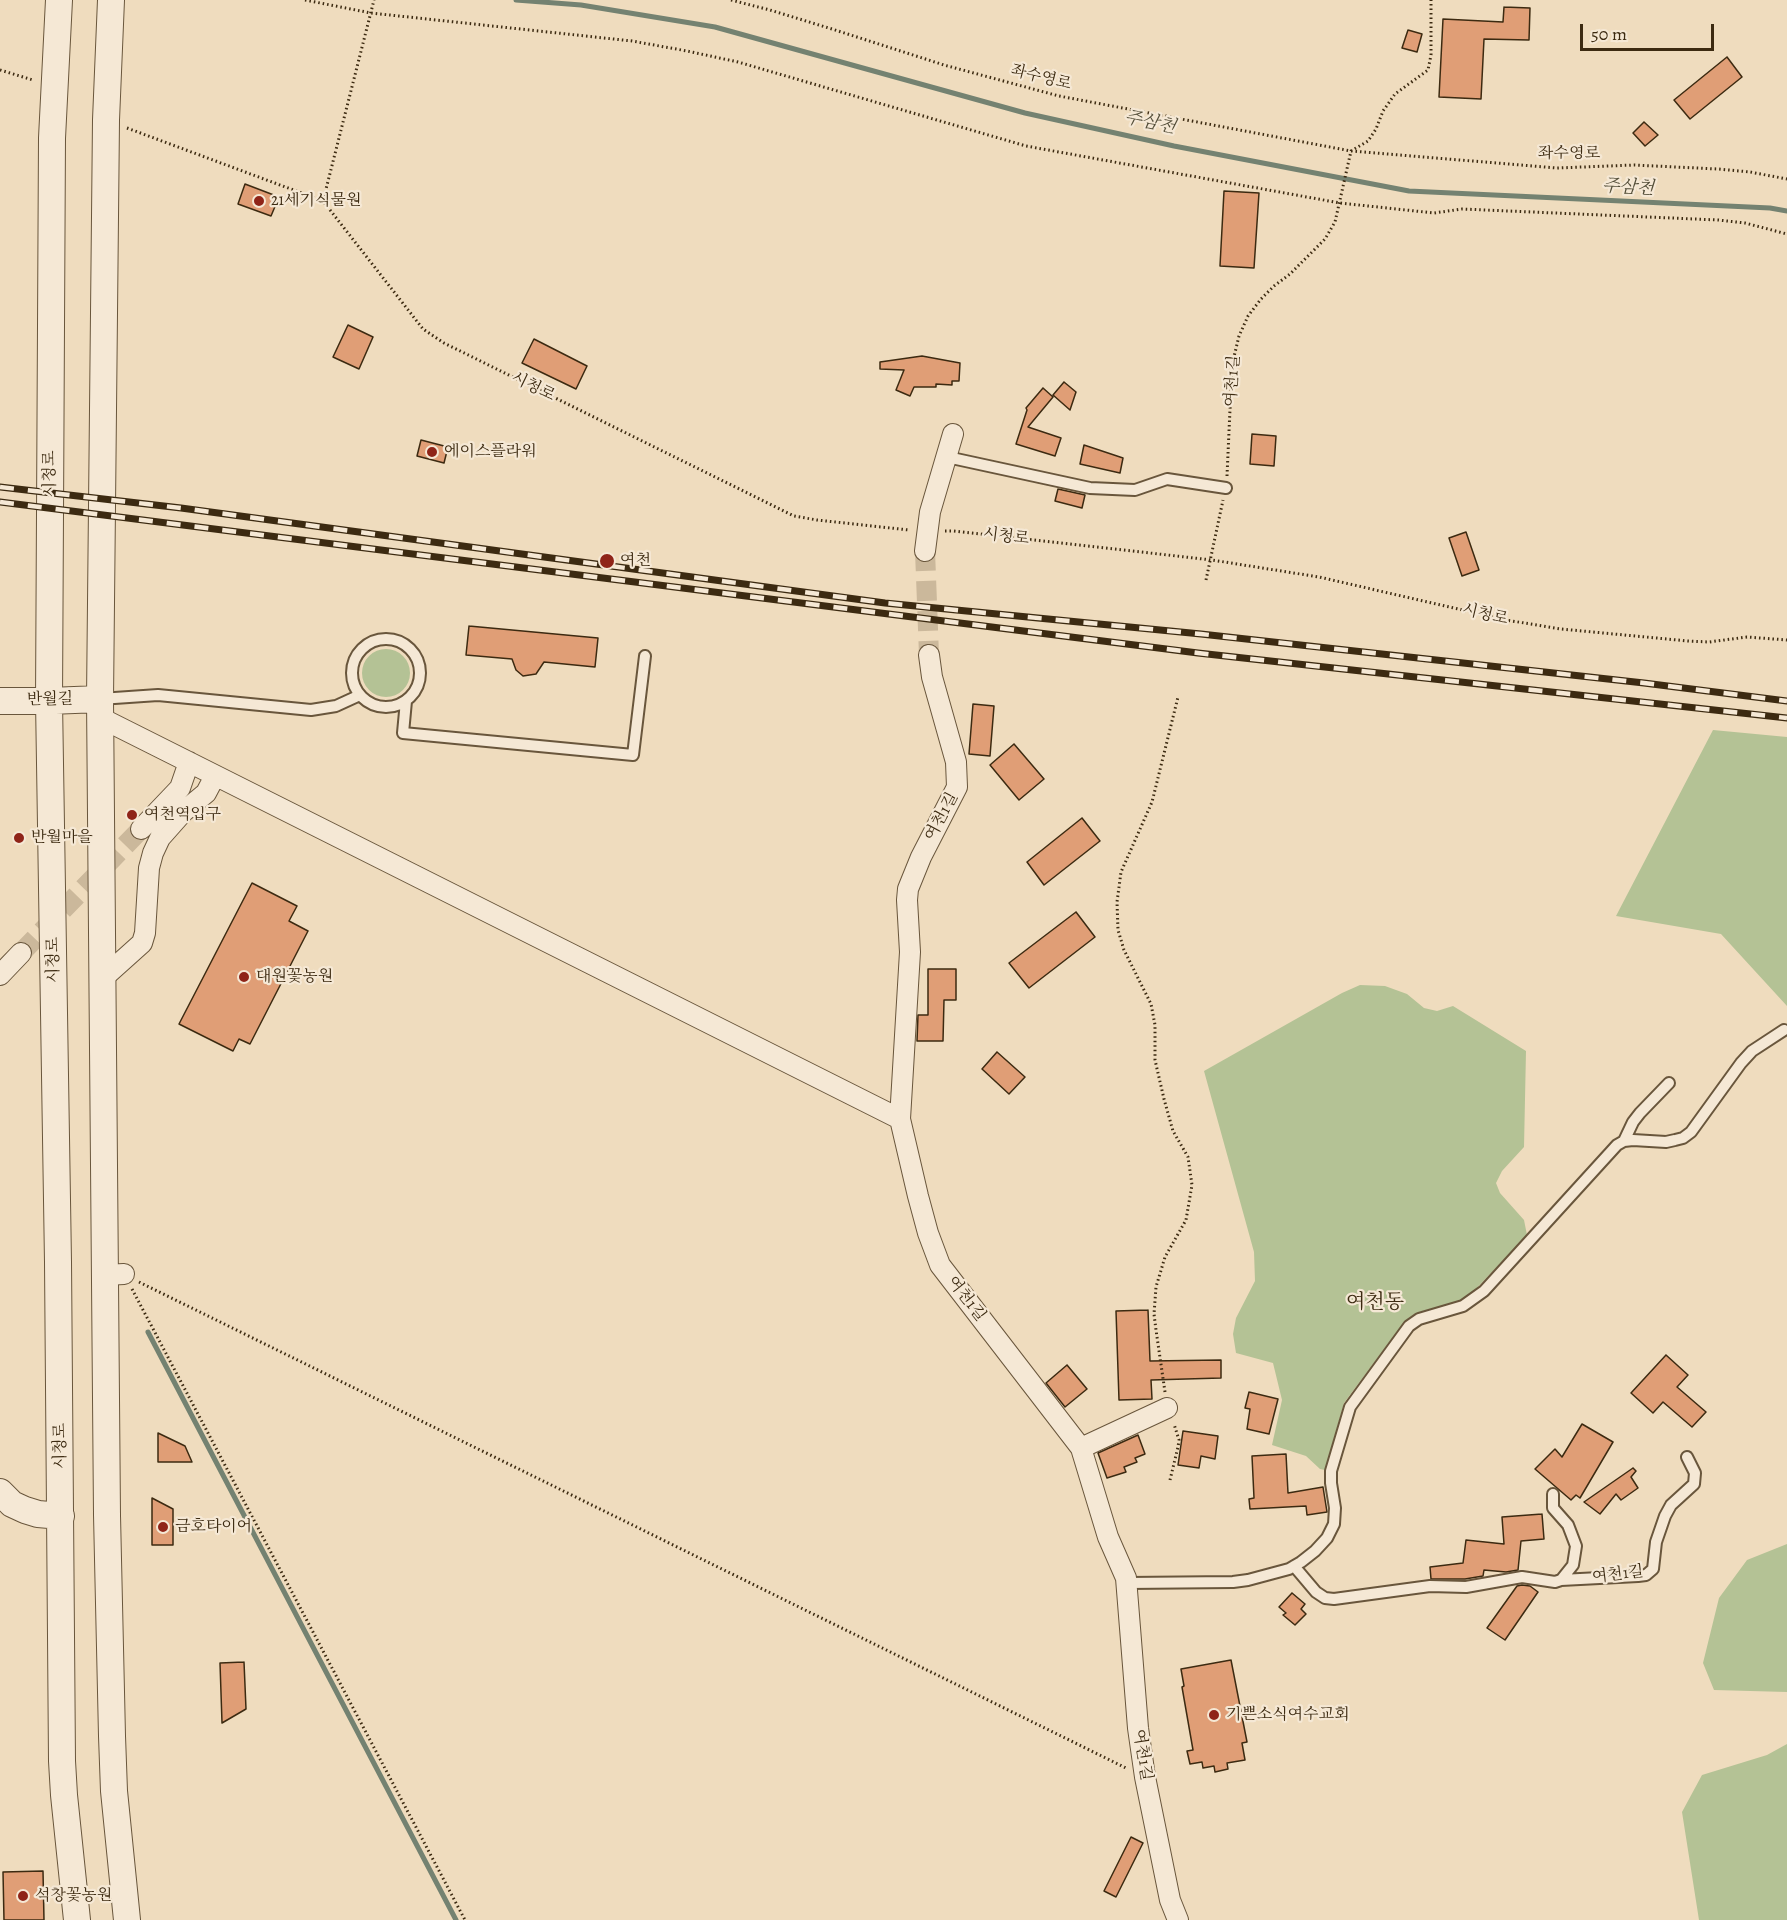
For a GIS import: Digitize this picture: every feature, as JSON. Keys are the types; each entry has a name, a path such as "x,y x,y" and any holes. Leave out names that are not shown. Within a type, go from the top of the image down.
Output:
{"street":[{"name":"시청로","path":"58,0 52,138 49,701 61,1516 62,1761 77,1920"},
{"path":"111,0 106,120 100,709 103,978 115,1275 107,1526 114,1791 127,1920"},
{"path":"926,542 930,512 953,434"},
{"name":"여천1길","path":"929,655 932,677 956,762 957,787 921,857 908,889 910,952 900,1119 928,1233 940,1265 1081,1448 1108,1537 1127,1583 1138,1728 1145,1777 1170,1900 1178,1920"},
{"name":"반월길","path":"0,701 49,701 100,709"},
{"path":"100,709 215,776 900,1119"},
{"path":"141,828 180,788 189,762"},
{"path":"103,978 142,942 145,933 149,868 160,838 183,812 206,793 215,776"},
{"path":"0,975 21,953"},
{"path":"1081,1448 1167,1408"},
{"path":"0,1492 12,1504 25,1510 38,1514 61,1516"}],"lane":[{"path":"946,457 1090,488 1135,490 1167,479 1226,488"},
{"path":"382,639 393,640 412,651 418,661 420,672 414,693 406,701 396,706 374,706 360,696 352,681 351,669 355,658 370,642 382,639"},
{"path":"406,701 403,733 633,755 645,656"},
{"path":"100,709 158,695 311,710 336,706 360,696"},
{"path":"1127,1583 1233,1582 1261,1578 1294,1566 1316,1551 1327,1538 1334,1524 1335,1508 1331,1471 1350,1407 1409,1326 1419,1319 1463,1306 1479,1295 1617,1145 1633,1140 1666,1142 1683,1138 1697,1125 1735,1070 1752,1052 1784,1030"},
{"path":"1624,1141 1640,1113 1669,1083"},
{"name":"여천1길","path":"1294,1566 1316,1592 1325,1598 1334,1599 1430,1586 1466,1587 1522,1577 1548,1582 1646,1575 1653,1569 1658,1530 1665,1516 1671,1505 1694,1484 1695,1473 1687,1457"},
{"name":"여천1길","path":"1553,1494 1553,1508 1568,1525 1576,1546 1573,1564 1561,1580"}],"path":[{"path":"305,0 371,14 632,41 687,51 738,62 1026,146 1340,203 1434,213 1462,209 1718,220 1745,223 1787,234"},
{"path":"106,120 323,201 374,0"},
{"name":"좌수영로","path":"731,0 801,19 944,65 1059,96 1352,151 1557,168 1634,165 1718,169 1787,179"},
{"path":"1340,203 1352,151 1368,141 1383,111 1395,94 1428,70 1431,55 1431,0"},
{"path":"0,70 11,75 54,84"},
{"name":"시청로","path":"323,201 423,329 444,343 794,516 926,542 954,531 1212,560 1319,577 1530,625 1688,641 1709,642 1747,637 1787,640"},
{"name":"여천1길","path":"1206,580 1226,488 1232,365 1239,336 1248,316 1261,299 1325,239 1335,222 1340,203"},
{"path":"1170,1480 1179,1440 1167,1408 1154,1314 1156,1287 1165,1257 1186,1220 1192,1185 1188,1157 1173,1131 1155,1060 1155,1025 1151,1004 1124,950 1118,930 1117,909 1121,872 1152,802 1178,697"},
{"path":"115,1275 1145,1777"},
{"path":"115,1275 465,1920"}],"green space":[{"path":"381,649 391,649 403,656 410,668 410,678 403,690 391,697 381,697 366,686 362,678 362,668 373,653"},
{"path":"1713,730 1787,737 1787,1006 1721,934 1616,916"},
{"path":"1360,985 1385,986 1407,994 1424,1008 1437,1011 1453,1006 1526,1051 1524,1147 1502,1171 1496,1183 1500,1193 1524,1220 1527,1235 1472,1293 1459,1301 1416,1313 1405,1321 1344,1403 1325,1470 1320,1469 1306,1456 1272,1445 1282,1400 1273,1363 1236,1353 1233,1334 1236,1318 1255,1281 1254,1252 1204,1071"},
{"path":"1787,1544 1787,1692 1714,1690 1703,1663 1719,1598 1747,1560"},
{"path":"1787,1744 1787,1920 1699,1920 1682,1812 1702,1775 1767,1755"}],"building":[{"path":"1504,7 1530,8 1529,40 1484,39 1481,99 1439,97 1443,19 1503,22"},
{"path":"1408,30 1422,34 1417,52 1402,48"},
{"path":"1727,57 1742,77 1690,119 1674,100"},
{"path":"1644,122 1658,135 1645,146 1633,133"},
{"path":"245,184 279,197 271,216 238,204"},
{"path":"1224,191 1259,193 1254,268 1220,266"},
{"path":"348,325 373,337 359,369 333,357"},
{"path":"534,339 587,366 576,389 522,363"},
{"path":"922,356 960,363 959,381 952,381 952,385 936,384 936,387 914,387 910,396 896,390 904,370 880,369 880,362"},
{"path":"1064,382 1076,392 1070,410 1053,395"},
{"path":"1043,388 1053,397 1028,427 1061,438 1055,456 1016,444 1026,408"},
{"path":"1252,434 1276,436 1274,466 1250,464"},
{"path":"421,440 448,447 444,463 417,456"},
{"path":"1084,445 1123,458 1120,473 1080,464"},
{"path":"1058,489 1085,495 1082,508 1055,501"},
{"path":"1466,532 1479,570 1462,576 1449,538"},
{"path":"469,626 598,638 595,667 544,662 536,674 523,676 516,670 512,659 466,655"},
{"path":"973,704 994,706 990,756 969,754"},
{"path":"1014,744 1044,779 1019,800 990,765"},
{"path":"1082,818 1100,841 1044,885 1027,862"},
{"name":"대원꽃농원","path":"252,883 297,906 289,921 308,931 250,1044 239,1039 233,1051 179,1024"},
{"path":"1076,912 1095,937 1029,988 1009,963"},
{"path":"928,969 956,969 956,1000 944,1000 943,1041 917,1041 918,1015 928,1015"},
{"path":"997,1052 1025,1077 1009,1094 982,1069"},
{"path":"1148,1310 1150,1361 1221,1360 1221,1378 1151,1380 1152,1399 1119,1400 1116,1311"},
{"path":"1666,1355 1688,1375 1677,1387 1706,1412 1692,1427 1663,1402 1653,1413 1631,1393"},
{"path":"1067,1365 1087,1389 1065,1407 1046,1383"},
{"path":"1249,1392 1278,1399 1269,1434 1247,1429 1250,1409 1245,1408"},
{"path":"1582,1424 1613,1442 1580,1498 1576,1495 1571,1500 1535,1469 1555,1449 1562,1457"},
{"path":"1183,1431 1218,1436 1215,1459 1201,1456 1199,1468 1178,1465"},
{"path":"158,1433 185,1446 192,1462 158,1462"},
{"path":"1138,1435 1145,1454 1135,1458 1137,1462 1124,1467 1126,1472 1107,1478 1098,1453"},
{"path":"1286,1454 1288,1493 1323,1487 1327,1512 1307,1515 1306,1506 1250,1509 1249,1499 1254,1498 1252,1456"},
{"path":"1633,1468 1636,1471 1631,1477 1638,1488 1621,1500 1616,1494 1600,1514 1584,1502"},
{"name":"금호타이어","path":"152,1498 173,1509 173,1545 152,1545"},
{"path":"1542,1514 1544,1539 1521,1541 1518,1570 1506,1572 1484,1570 1483,1576 1465,1579 1431,1579 1430,1567 1463,1563 1466,1540 1504,1544 1502,1517"},
{"path":"1517,1586 1530,1586 1538,1592 1505,1640 1487,1628"},
{"path":"1292,1593 1305,1604 1301,1609 1306,1614 1295,1625 1283,1615 1286,1613 1279,1607"},
{"name":"기쁜소식여수교회","path":"1231,1660 1247,1742 1242,1743 1245,1760 1227,1763 1228,1769 1215,1772 1214,1766 1203,1768 1202,1762 1190,1764 1187,1751 1193,1750 1181,1669"},
{"path":"244,1662 246,1709 222,1723 220,1663"},
{"path":"1131,1837 1143,1843 1116,1897 1104,1891"},
{"name":"석창꽃농원","path":"43,1871 44,1920 4,1920 3,1872"}],"waterway":[{"name":"주삼천","path":"516,0 581,5 715,27 1025,113 1174,146 1409,191 1770,208 1787,211"},
{"path":"148,1332 456,1920"}],"tunnel":[{"path":"925,551 929,655"},
{"path":"21,953 141,829"}],"railway":[{"path":"0,487 181,508 885,603 1201,634 1787,701"},
{"path":"0,502 1198,653 1787,718"}],"place":[{"name":"21세기식물원","path":"259,201"},
{"name":"에이스플라워","path":"432,452"},
{"name":"여천","path":"607,561"},
{"name":"여천역입구","path":"132,815"},
{"name":"반월마을","path":"19,838"},
{"name":"대원꽃농원","path":"244,977"},
{"name":"금호타이어","path":"163,1527"},
{"name":"기쁜소식여수교회","path":"1214,1715"},
{"name":"석창꽃농원","path":"23,1896"}],"district":[{"name":"여천동","path":"1375,1303"}]}
